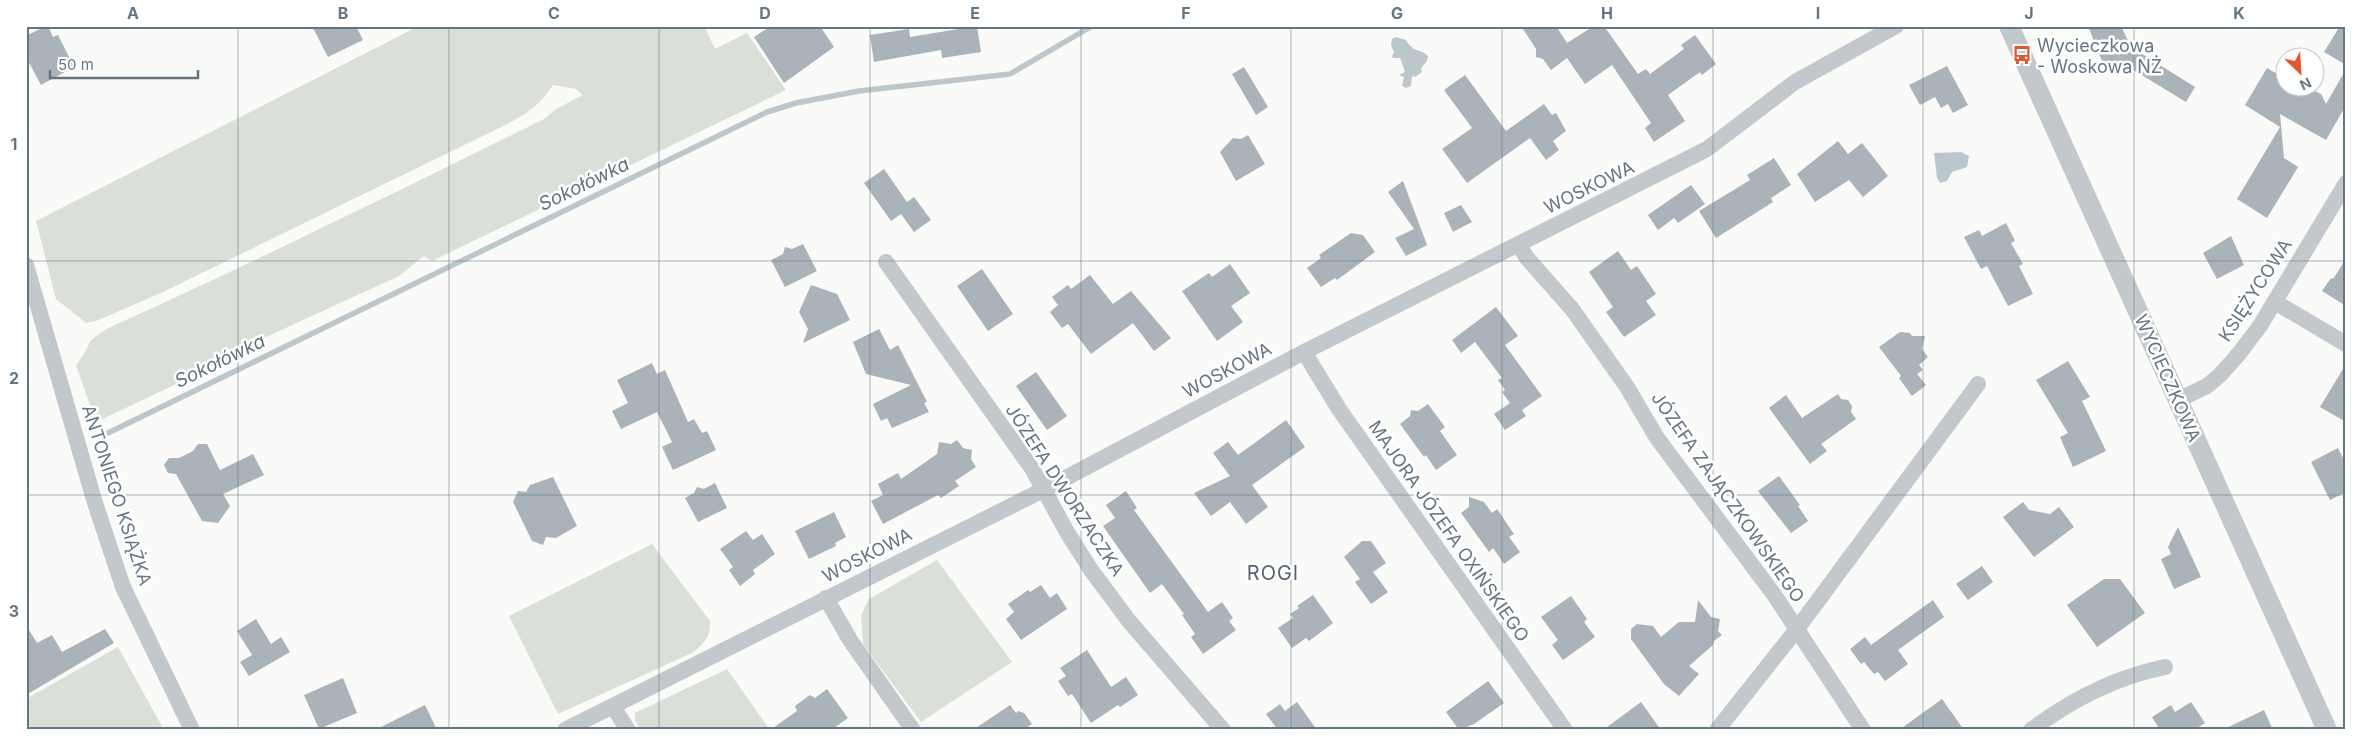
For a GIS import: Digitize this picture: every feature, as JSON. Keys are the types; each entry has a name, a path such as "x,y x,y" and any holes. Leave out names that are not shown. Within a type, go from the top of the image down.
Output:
{"street":[{"name":"WOSKOWA","path":"565,730 1043,490 1304,352 1707,149 1794,82 1896,26"},
{"name":"WYCIECZKOWA","path":"2009,26 2327,730"},
{"name":"KSIĘŻYCOWA","path":"2178,400 2207,386 2220,375 2260,326 2346,182"},
{"name":"JÓZEFA ZAJĄCZKOWSKIEGO","path":"1518,244 1527,258 1572,309 1627,387 1657,438 1776,596 1863,730"},
{"name":"JÓZEFA DWORZACZKA","path":"886,262 1033,470 1080,554 1123,614 1223,730"},
{"name":"ANTONIEGO KSIĄŻKA","path":"26,265 95,502 123,587 192,730"},
{"path":"2275,302 2346,344"},
{"name":"MAJORA JÓZEFA OXIŃSKIEGO","path":"1304,352 1339,409 1565,730"},
{"path":"1717,730 1797,629 1978,384"},
{"path":"826,598 850,640 913,730"},
{"path":"2031,730 2090,693 2130,676 2165,667"},
{"path":"614,707 628,730"}],"shaded area":[{"path":"419,26 704,26 715,49 747,33 786,90 432,261 424,256 399,276 253,343 208,369 96,422 76,365 91,340 106,329 271,253 435,173 544,119 556,109 583,95 576,89 553,85 541,101 511,122 161,293 96,321 86,323 56,299 36,221"},
{"path":"1396,37 1406,40 1414,49 1428,56 1427,61 1421,68 1422,72 1415,77 1412,76 1411,86 1406,88 1402,86 1404,77 1399,75 1405,72 1400,58 1393,58 1392,56 1394,52 1391,45 1392,39"},
{"path":"1961,152 1969,156 1967,167 1952,172 1947,181 1940,183 1937,178 1934,153"},
{"path":"652,544 710,621 706,638 694,652 558,714 509,616"},
{"path":"937,560 1012,662 921,722 863,644 861,615 869,599"},
{"path":"118,647 164,730 26,730 26,699"},
{"path":"727,669 770,730 640,730 635,721 635,713"}],"building":[{"path":"48,26 53,37 58,35 74,67 41,85 26,57 26,36"},
{"path":"312,26 356,26 363,40 328,57"},
{"path":"771,26 820,26 834,47 784,83 754,37"},
{"path":"977,26 981,52 942,58 941,50 874,62 870,35 909,29 910,37"},
{"path":"1521,26 1556,26 1567,43 1594,26 1604,26 1638,74 1646,69 1650,74 1684,49 1681,45 1695,35 1716,64 1702,75 1700,72 1668,95 1685,121 1654,142 1645,128 1651,123 1612,65 1585,84 1567,58 1551,70 1543,59 1536,57 1536,49"},
{"path":"2088,26 2121,26 2131,47 2195,87 2186,102 2122,63 2106,71"},
{"path":"2340,26 2346,26 2346,65 2324,52"},
{"path":"1947,66 1968,105 1953,113 1948,104 1941,108 1935,97 1920,105 1909,85"},
{"path":"1244,67 1268,107 1256,115 1232,74"},
{"path":"2267,68 2274,72 2274,98 2323,98 2326,104 2346,69 2346,105 2326,140 2280,114 2284,158 2298,167 2267,218 2237,199 2280,127 2245,105"},
{"path":"1465,75 1506,131 1544,104 1552,115 1556,113 1566,131 1553,141 1559,150 1546,160 1530,138 1467,183 1442,149 1472,128 1444,90"},
{"path":"1248,135 1265,164 1236,181 1220,152 1233,138 1241,139"},
{"path":"1838,141 1848,154 1862,143 1888,176 1863,197 1849,180 1815,202 1797,174"},
{"path":"1774,158 1791,185 1771,198 1773,202 1716,238 1699,211 1750,180 1747,175"},
{"path":"884,169 907,202 914,197 931,220 914,232 901,214 891,221 864,183"},
{"path":"1403,181 1427,245 1406,256 1395,238 1414,229 1388,192"},
{"path":"1691,185 1705,204 1678,223 1674,218 1658,230 1648,215"},
{"path":"1461,205 1472,222 1453,232 1444,213"},
{"path":"2006,223 2015,241 2011,243 2023,264 2019,266 2033,294 2008,306 1987,266 1981,269 1964,237 1979,230 1982,236"},
{"path":"1351,233 1363,235 1375,252 1337,280 1335,278 1321,287 1307,268 1321,258 1319,255"},
{"path":"2231,236 2244,265 2217,279 2203,253"},
{"path":"803,244 817,271 785,287 771,260 783,254 785,247 792,249"},
{"path":"1618,251 1631,270 1637,266 1656,294 1646,301 1656,315 1624,337 1606,312 1613,307 1589,272"},
{"path":"2346,259 2346,306 2322,291 2331,278 2333,279"},
{"path":"1230,264 1250,293 1231,306 1243,322 1217,341 1182,291 1209,273 1212,277"},
{"path":"982,269 1013,314 988,331 957,286"},
{"path":"1090,275 1113,304 1131,291 1171,338 1154,351 1133,323 1091,354 1068,324 1062,328 1050,312 1058,305 1052,297 1068,285 1071,289"},
{"path":"811,285 837,294 850,320 803,343 808,329 799,312"},
{"path":"1496,307 1518,336 1505,345 1542,396 1522,410 1526,416 1505,430 1494,414 1510,403 1502,392 1505,390 1498,380 1502,378 1475,342 1461,353 1452,340"},
{"path":"879,329 890,350 898,345 927,402 924,403 929,412 892,428 887,418 881,421 873,404 911,385 866,374 853,342"},
{"path":"1900,332 1910,333 1912,336 1925,336 1922,349 1928,357 1919,365 1923,370 1917,374 1926,385 1912,396 1899,378 1901,376 1879,347"},
{"path":"2068,361 2090,397 2082,401 2106,451 2073,467 2060,437 2068,433 2036,380"},
{"path":"652,363 657,374 665,370 688,422 694,419 702,433 707,431 716,450 673,470 662,447 672,442 657,412 621,429 612,411 628,403 617,380"},
{"path":"2346,364 2346,422 2320,407"},
{"path":"1036,372 1067,416 1047,430 1016,386"},
{"path":"1838,394 1841,399 1848,400 1852,406 1851,412 1856,419 1821,444 1827,451 1810,464 1769,408 1786,395 1802,418"},
{"path":"1428,404 1445,427 1440,431 1457,455 1436,470 1400,424 1410,416 1411,410 1418,411"},
{"path":"1286,420 1305,447 1252,485 1268,507 1246,524 1230,502 1211,516 1194,493 1230,476 1213,453 1228,442 1238,455"},
{"path":"957,440 963,448 972,450 971,459 976,467 955,481 959,486 941,498 938,495 883,524 871,501 883,495 878,484 898,473 901,479 937,454 939,442 951,444"},
{"path":"198,444 207,444 220,470 253,454 264,475 223,494 230,506 218,523 202,521 176,474 168,473 164,465 169,458 179,458 193,451"},
{"path":"2338,448 2346,464 2346,492 2330,500 2311,462"},
{"path":"1779,476 1800,505 1798,506 1808,521 1791,533 1758,491"},
{"path":"553,477 577,526 556,538 546,537 543,545 532,541 513,502 518,491 526,492 530,485"},
{"path":"715,483 727,508 698,522 685,498 694,493 697,487 704,489"},
{"path":"1126,491 1137,508 1134,510 1208,612 1222,602 1233,618 1229,621 1236,630 1203,654 1191,637 1195,634 1182,615 1184,614 1162,584 1150,593 1103,526 1115,518 1106,505"},
{"path":"1469,497 1484,502 1492,513 1497,509 1514,534 1509,537 1520,552 1504,564 1493,548 1489,552 1461,513 1469,507"},
{"path":"2023,502 2029,510 2050,514 2059,507 2074,527 2034,557 2003,517"},
{"path":"834,512 846,537 835,543 836,546 809,559 795,531"},
{"path":"2178,527 2201,577 2174,589 2161,559 2171,554 2168,547"},
{"path":"746,531 753,540 762,534 775,554 753,570 755,574 740,586 729,570 733,567 720,549"},
{"path":"1362,541 1371,541 1386,563 1373,572 1388,592 1371,604 1355,582 1360,579 1344,557"},
{"path":"1982,566 1993,582 1968,600 1956,584"},
{"path":"2104,579 2120,579 2145,613 2097,647 2067,605"},
{"path":"1041,585 1050,598 1057,593 1067,609 1021,640 1006,619 1014,612 1008,604 1028,590 1030,592"},
{"path":"1313,595 1333,623 1309,641 1306,638 1292,648 1278,628 1293,618 1290,614 1299,608 1297,606"},
{"path":"1571,596 1587,619 1584,622 1595,637 1563,660 1552,645 1558,640 1541,617"},
{"path":"1698,600 1711,617 1720,619 1718,631 1722,635 1689,666 1699,674 1679,696 1664,684 1631,639 1631,629 1637,624 1653,626 1661,637 1679,622 1695,622"},
{"path":"1933,600 1944,617 1898,650 1908,664 1885,681 1878,672 1874,674 1864,662 1861,664 1850,649 1865,637 1871,645"},
{"path":"256,619 271,644 281,637 290,652 249,676 240,662 252,655 237,631"},
{"path":"26,625 37,643 52,635 62,652 105,629 114,643 26,695"},
{"path":"1087,650 1111,687 1126,677 1138,695 1120,707 1118,705 1091,723 1072,694 1068,696 1058,681 1066,676 1060,668"},
{"path":"343,678 357,713 319,729 304,695"},
{"path":"1488,681 1504,703 1474,724 1459,730 1446,712"},
{"path":"827,689 848,718 831,730 770,730 797,711 795,706 810,695 815,698"},
{"path":"1942,699 1964,730 1899,730"},
{"path":"1297,702 1317,730 1278,730 1266,714 1280,704 1285,711"},
{"path":"1641,702 1661,730 1603,730"},
{"path":"2191,702 2205,723 2194,730 2160,730 2152,717 2171,705 2175,712"},
{"path":"425,705 437,730 375,730"},
{"path":"1010,705 1016,713 1018,711 1024,713 1032,724 1026,728 1027,730 973,730"},
{"path":"2264,710 2273,730 2222,730"}],"waterway":[{"name":"Sokołówka","path":"108,433 767,112 796,103 859,91 1010,74 1092,26"}],"place":[{"name":"Wycieczkowa - Woskowa NŻ","path":"2022,55"}],"district":[{"name":"ROGI","path":"1273,573"}]}
